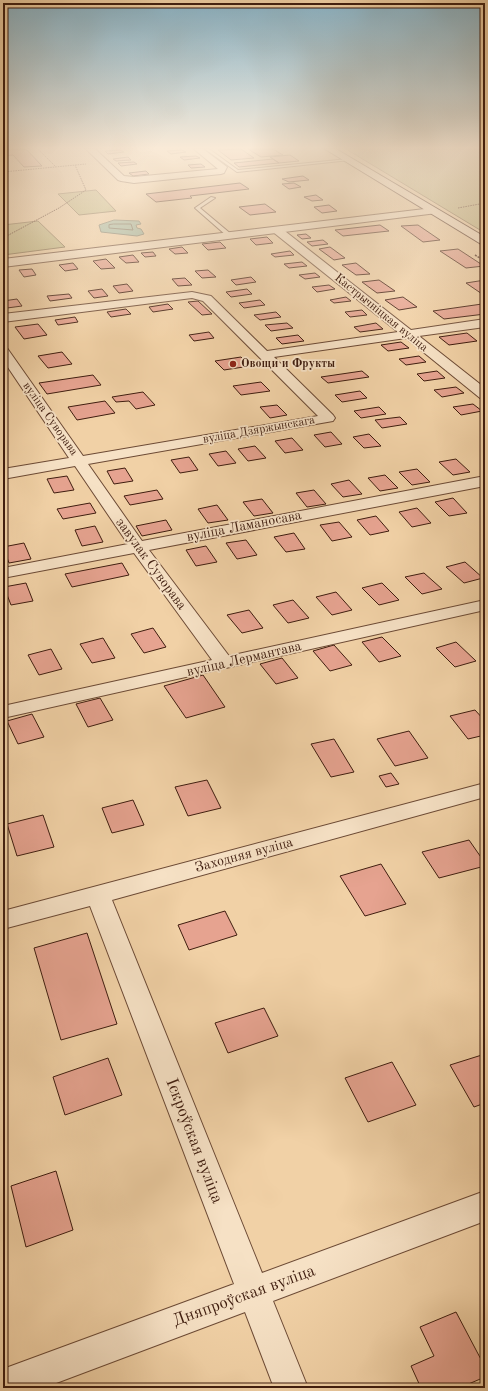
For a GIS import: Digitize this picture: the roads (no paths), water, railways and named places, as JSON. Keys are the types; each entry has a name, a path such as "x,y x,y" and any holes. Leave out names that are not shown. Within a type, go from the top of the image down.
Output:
{"street":[{"path":"3,263 409,214"},
{"path":"438,214 485,242"},
{"name":"Кастрычніцкая вуліца","path":"277,230 485,395"},
{"name":"вуліца Дзяржынскага","path":"3,318 192,296 207,298 328,418 80,462"},
{"path":"265,355 485,323"},
{"name":"вуліца Суворава","path":"3,352 80,462 3,474"},
{"name":"завулак Суворава","path":"80,462 138,546 225,664"},
{"name":"вуліца Ламаносава","path":"3,573 138,546 485,481"},
{"name":"вуліца Лермантава","path":"3,712 225,664 485,605"},
{"name":"Заходняя вуліца","path":"3,920 485,790"},
{"name":"Іскроўская вуліца","path":"98,895 291,1388"},
{"name":"Дняпроўская вуліца","path":"3,1386 485,1206"}],"lane":[{"path":"205,214 229,235"}],"water":[{"path":"114,220 139,221 141,224 136,225 137,228 141,229 144,234 137,236 101,232 99,225"}],"place":[{"name":"Овощи и Фрукты","path":"233,364"}]}
